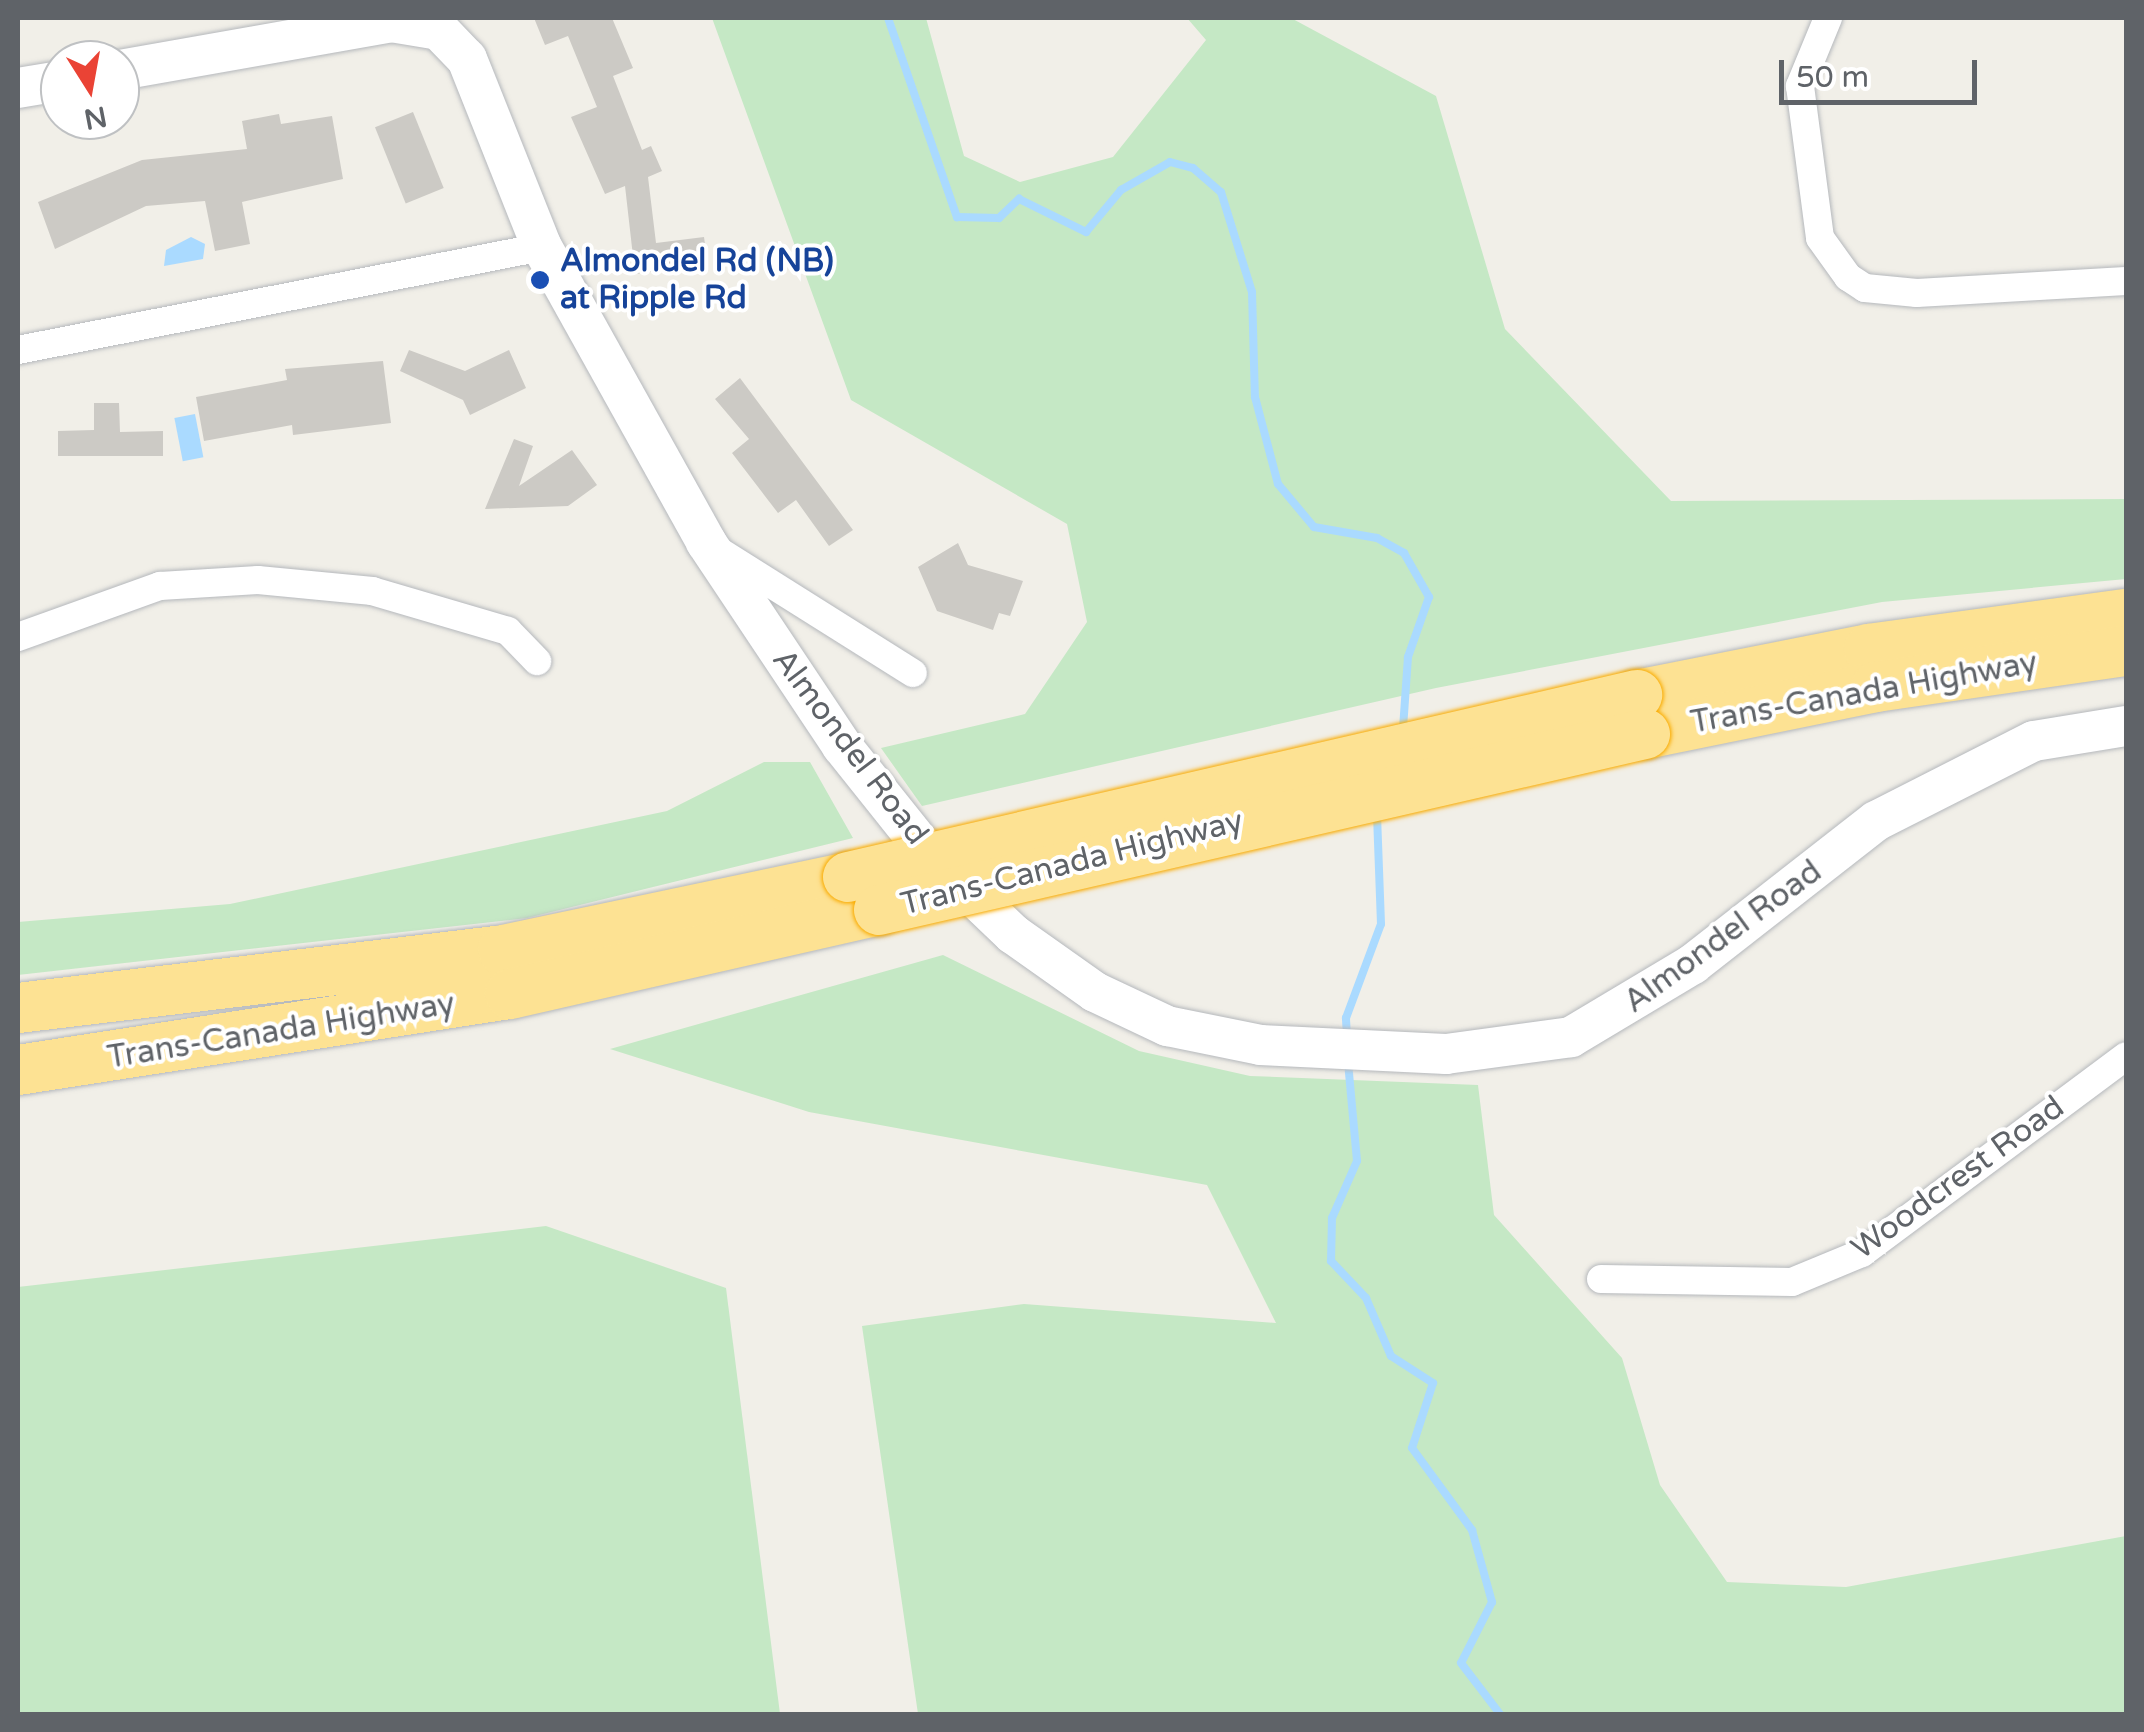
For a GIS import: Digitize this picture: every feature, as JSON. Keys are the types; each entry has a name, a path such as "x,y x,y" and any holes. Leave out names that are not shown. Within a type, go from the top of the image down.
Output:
{"highway":[{"name":"Trans-Canada Highway","path":"18,1070 399,1015 863,893 1641,715 1902,644 2126,614"},
{"name":"Trans-Canada Highway","path":"1641,715 2126,651"},
{"name":"Trans-Canada Highway","path":"18,1008 502,950 863,893"}],"street":[{"path":"1828,18 1800,86 1820,238 1848,277 1866,288 1917,292 2126,280"},
{"name":"Almondel Road","path":"140,66 390,22 439,30 466,59 542,247 706,542 924,850 1053,965 1167,1026 1278,1046 1446,1054 1534,1046 1628,1010 1876,822 2034,741 2126,726"},
{"path":"18,350 542,247"},
{"path":"706,542 912,673"},
{"path":"18,637 160,586 258,580 372,590 508,631 537,661"},
{"name":"Woodcrest Road","path":"1600,1279 1792,1282 1862,1253 2126,1056"}],"green space":[{"path":"712,18 926,18 964,156 1020,182 1113,157 1206,40 1187,18 1291,18 1436,96 1505,329 1671,501 2126,499 2126,579 1882,602 1436,688 922,806 881,748 1025,714 1087,622 1067,524 851,400"},
{"path":"764,762 810,762 853,838 527,918 18,975 18,922 230,904 667,811"},
{"path":"943,955 1139,1051 1250,1076 1478,1085 1494,1215 1622,1358 1660,1485 1727,1582 1846,1587 2126,1536 2126,1714 918,1714 862,1326 1024,1304 1276,1323 1207,1185 809,1112 610,1049"},
{"path":"546,1226 726,1288 780,1714 18,1714 18,1287"}],"water":[{"path":"191,237 205,244 203,259 164,266 166,250"},
{"path":"195,414 203,457 183,461 174,418"}],"building":[{"path":"534,18 612,18 633,68 613,76 642,150 651,146 662,171 648,177 656,243 704,237 708,265 635,274 625,186 605,194 571,117 597,107 568,36 545,45"},
{"path":"413,112 444,188 406,203 375,127"},
{"path":"279,114 281,124 332,116 343,179 242,202 250,244 215,251 205,201 146,206 55,249 38,202 142,160 247,149 242,121"},
{"path":"409,350 465,371 509,350 526,388 470,415 463,400 400,371"},
{"path":"383,361 391,423 293,435 292,425 204,441 196,397 287,380 285,369"},
{"path":"740,378 853,530 829,546 796,500 778,513 732,453 749,439 715,399"},
{"path":"94,403 119,403 120,432 163,431 163,456 58,456 58,431 94,430"},
{"path":"514,439 533,446 519,486 572,450 597,485 568,506 485,509"},
{"path":"958,543 968,565 1023,581 1010,616 999,613 993,630 937,611 918,567"}],"waterway":[{"path":"888,18 957,217 999,218 1019,199 1086,232 1121,190 1170,162 1193,168 1221,192 1252,292 1255,397 1278,484 1314,527 1377,538 1404,553 1429,597 1408,657 1403,729"},
{"path":"1347,1038 1346,1018 1381,924 1377,814"},
{"path":"1348,1062 1357,1161 1332,1218 1331,1261 1366,1298 1391,1356 1433,1383 1412,1448 1472,1530 1492,1602 1461,1663 1500,1714"}],"place":[{"name":"Almondel Rd (NB) at Ripple Rd","path":"540,280"}]}
